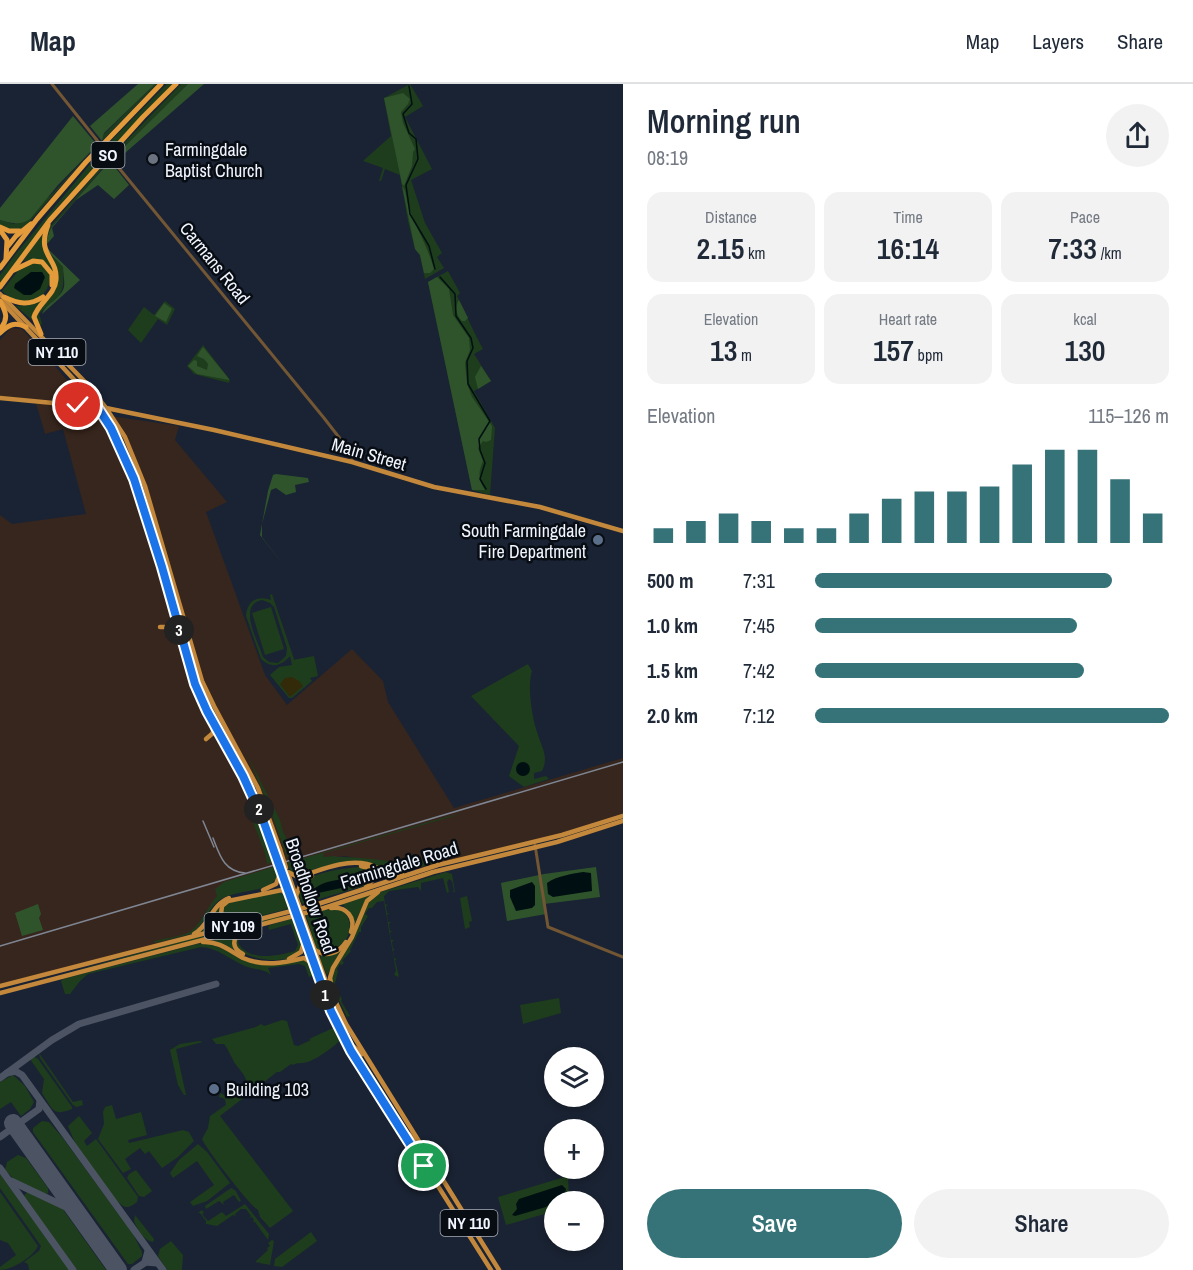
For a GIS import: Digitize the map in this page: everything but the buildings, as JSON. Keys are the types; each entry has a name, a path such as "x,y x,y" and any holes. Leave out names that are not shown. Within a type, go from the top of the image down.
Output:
{"highway":[{"name":"SO","path":"0,268 37,219 106,140 161,84"},
{"name":"SO","path":"0,287 50,220 176,84"},
{"path":"8,246 37,219"},
{"path":"40,334 34,317 39,306 54,288 56,279 44,246 44,237 50,220"},
{"path":"0,228 22,231"},
{"path":"0,228 8,246 5,261"},
{"path":"1,298 29,304 42,298 51,288 52,274 42,262 33,261 13,271"},
{"path":"0,331 7,315 1,298"},
{"path":"0,331 14,324 26,327"}],"main road":[{"name":"NY 110","path":"1,298 40,334 106,408"},
{"name":"NY 110","path":"1,298 98,408"},
{"name":"Main Street","path":"0,398 106,408 214,430 352,462 434,487 540,507 623,531"},
{"name":"Broadhollow Road","path":"98,408 111,428 134,479 162,567 193,680 211,719 243,776 278,851"},
{"name":"Broadhollow Road","path":"106,408 125,437 145,486 202,681 258,788 331,1011 348,1045 404,1134"},
{"path":"160,627 172,627 180,636"},
{"path":"206,739 213,732 211,719"},
{"name":"Farmingdale Road","path":"0,993 308,912 623,816"},
{"name":"Farmingdale Road","path":"0,986 348,895 419,871 482,854 590,832 623,821"},
{"path":"453,867 456,862 482,854"},
{"path":"180,940 200,930 214,908 224,900 273,886 285,870 298,877 330,867 355,863 369,864 393,875 419,871"},
{"path":"285,912 233,924 224,920 221,913 226,902 250,895 282,890 294,897 301,883 308,877 341,867 368,868 373,875 371,883 348,895"},
{"path":"337,1006 330,982 333,967 354,934 367,901 389,886"},
{"path":"308,912 339,907 348,912 353,922 351,933 340,950 324,955 315,950"},
{"name":"Broadhollow Road","path":"301,918 337,1006 350,1031 499,1270"},
{"path":"251,927 237,935 234,945 240,953 259,960 279,961 296,956 304,947 305,936"},
{"path":"194,942 215,943 246,959 263,963 281,963 307,958 316,969"},
{"path":"54,972 57,978"},
{"path":"350,1031 348,1045 354,1047 368,1060"},
{"name":"NY 110","path":"404,1134 491,1270"},
{"path":"404,1134 409,1134 427,1161 440,1175"}],"street":[{"name":"Carmans Road","path":"52,84 324,418 351,454 352,462"},
{"path":"535,844 548,927 623,957"}],"shaded area":[{"path":"31,272 42,272 45,277 40,289 31,295 24,295 14,288 15,284"},
{"path":"11,328 22,329 97,414 179,426 175,440 227,502 206,512 265,675 287,705 352,649 383,681 388,702 454,808 623,758 623,814 583,829 418,868 344,856 277,869 222,897 210,906 196,928 187,935 0,986 0,515 12,524 86,514 63,429 45,434 36,403 0,400 0,340"},
{"path":"520,762 526,762 530,769 526,776 520,776 516,772 516,766"},
{"path":"583,872 591,873 592,891 553,897 548,894 547,883 560,877"},
{"path":"360,878 362,881 346,887 309,895 319,885 325,883"},
{"path":"532,882 535,886 535,905 532,908 516,911 510,897 510,890"},
{"path":"562,1185 566,1189 565,1191 544,1191 544,1208 512,1215 517,1209 516,1204 519,1199"}],"green space":[{"path":"138,84 155,84 104,133 102,141 90,126"},
{"path":"157,84 102,141 104,134"},
{"path":"167,84 174,84 110,151 106,146"},
{"path":"181,84 188,84 115,156 117,160 112,164 109,161 51,228 46,240 48,229 106,162"},
{"path":"188,84 204,84 117,160 114,157"},
{"path":"410,84 423,106 405,117 432,169 411,180 425,223 442,253 437,257 444,268 425,279 420,255 415,249 408,221 400,175 385,169 379,181 383,168 363,161 391,136 384,98"},
{"path":"403,93 410,99 401,112 403,123 415,149 412,166 404,186 384,98"},
{"path":"73,116 97,145 58,185 30,219 19,223 0,220 0,208"},
{"path":"97,145 25,227 12,229 0,225 0,220 14,224 53,193"},
{"path":"101,151 105,156 56,209 0,283 0,275 18,251"},
{"path":"110,161 129,185 114,199 98,185 76,200 52,228 54,236 47,244 51,228"},
{"path":"402,186 432,261 434,269 430,273 424,273 420,255 415,249"},
{"path":"44,232 44,248 54,272 55,283 53,289 33,314 32,320 16,306 38,302 51,288 53,275 48,265 39,260 23,261"},
{"path":"47,246 80,280 42,314 60,295 64,285 63,267 50,254"},
{"path":"47,250 63,267 63,285 59,295 39,314 42,323 40,326 35,314 54,292 58,281"},
{"path":"31,263 41,264 50,274 49,284 40,297 26,302 10,297 2,291 22,266"},
{"path":"448,271 460,293 457,296 483,349 474,354 491,381 474,391 495,428 490,495 472,490 428,282"},
{"path":"437,277 449,289 453,315 469,338 470,350 465,363 467,383 472,397 492,426 491,440 483,441 478,448 483,461 480,479 485,490 472,490 428,282"},
{"path":"459,300 468,318 465,321 462,321 457,314 456,308"},
{"path":"165,301 175,309 167,325 158,319 141,343 128,330 144,307 154,315"},
{"path":"164,303 172,309 166,322 155,316"},
{"path":"203,345 230,380 229,383 194,374 187,366"},
{"path":"203,347 229,380 197,374 188,366 194,360 197,361 197,366 207,370 208,364 197,356"},
{"path":"481,366 491,381 478,389 475,377"},
{"path":"273,475 308,478 309,482 295,485 296,492 286,495 276,488 271,490 262,524"},
{"path":"272,594 293,660 314,656 318,676 310,678 312,681 292,698 289,698 270,675 279,667 292,665 290,656 276,665 261,659 246,616 248,606 254,600 261,598 271,600 270,595","holes":["262,600 274,607 287,648 286,656 278,663 269,662 263,657 251,624 251,609 255,603"]},
{"path":"271,607 284,649 265,655 252,613"},
{"path":"528,664 532,671 530,694 532,712 545,757 542,771 534,773 534,779 546,776 549,779 524,787 509,776 519,746 471,696"},
{"path":"247,754 280,820 283,832 291,846 289,849 291,856 287,857"},
{"path":"461,814 324,853 323,857 399,861 435,858 434,863 396,874 351,861 336,863 297,875 292,874 287,863 446,817"},
{"path":"255,815 274,862 267,864 251,817"},
{"path":"277,866 274,881 259,889 230,895 218,901 200,926 191,934 155,943 154,939 155,941 192,930 217,896 215,889 224,882"},
{"path":"361,867 369,871 371,878 367,885 302,904 299,890 302,884 309,879 326,872"},
{"path":"596,867 600,897 544,904 546,914 507,921 501,883"},
{"path":"446,872 452,874 455,892 452,892 454,891 452,881 449,879 447,882 449,892 447,893 443,878 421,883 421,891 418,887 389,891 384,896 385,904 388,905 386,906 387,913 389,913 388,922 391,922 389,924 390,931 392,931 391,940 394,940 392,942 393,949 395,949 393,951 394,958 397,959 395,960 399,977 394,975 396,971 384,901 377,902 369,908 365,914 368,916 361,927 361,932 351,951 342,961 344,962 337,969 335,983 341,1001 350,1016 347,1017 332,986 332,972 368,901 378,893"},
{"path":"281,891 287,895 291,908 234,923 224,916 223,908 229,902"},
{"path":"373,894 366,900 354,925 348,910 342,904"},
{"path":"467,896 472,921 469,922 470,927 465,929 460,898"},
{"path":"38,904 43,930 22,936 15,913"},
{"path":"221,905 220,917 225,926 196,934"},
{"path":"331,908 344,911 350,925 343,942 338,947 324,953 316,948 306,915"},
{"path":"278,915 279,918 66,973"},
{"path":"294,918 302,935 303,945 293,957 261,959 242,953 236,948 237,936 250,930 252,933 244,933 238,943 249,953 272,956 295,951 298,945 291,924 269,930 268,927"},
{"path":"237,932 233,939 233,951 213,940"},
{"path":"205,942 265,965 285,964 305,959 310,963 314,975 309,977 305,966 299,964 268,968 271,975 265,971 245,966 213,949 201,947 88,974 70,994 65,994 61,981 63,979"},
{"path":"341,950 327,975 320,959 321,955"},
{"path":"559,998 561,1013 523,1024 520,1005"},
{"path":"282,1020 287,1021 294,1045 298,1046 333,1028 340,1040 315,1059 305,1063 291,1064 277,1072 220,1116 293,1211 270,1228 260,1217 258,1210 246,1199 219,1165 202,1139 208,1128 210,1116 226,1105 225,1099 219,1097 220,1093 228,1097 242,1095 248,1088 245,1076 224,1044 216,1044 212,1039"},
{"path":"203,1042 176,1049 186,1095 184,1095 178,1085 170,1050 180,1044"},
{"path":"39,1053 73,1102 82,1100 83,1105 77,1107 73,1105 40,1058"},
{"path":"33,1056 38,1059 72,1109 57,1112 51,1107 42,1093 44,1079 30,1059"},
{"path":"13,1075 25,1086 34,1102 30,1109 21,1116 11,1102 0,1109 0,1082"},
{"path":"112,1105 116,1119 141,1112 147,1135 128,1140 129,1143 183,1130 189,1132 194,1141 178,1157 162,1168 149,1151 145,1154 140,1148 125,1159 131,1169 123,1173 98,1139 104,1124 105,1107"},
{"path":"79,1116 92,1133 84,1141 87,1146 96,1139 138,1197 134,1205 126,1207 115,1199 76,1145 68,1126"},
{"path":"42,1121 49,1122 62,1137 133,1234 142,1256 132,1264 128,1264 33,1132 33,1128"},
{"path":"198,1144 207,1152 230,1183 207,1201 193,1206 190,1202 214,1185 197,1161 173,1178 170,1173 179,1160"},
{"path":"18,1155 26,1158 48,1188 48,1193 16,1181 5,1170 7,1162"},
{"path":"136,1170 152,1191 144,1197 139,1196 127,1178"},
{"path":"0,1174 70,1270 29,1270 28,1264 24,1262 39,1251 41,1246 0,1188"},
{"path":"558,1179 568,1179 569,1191 544,1191 544,1214 506,1225 498,1197"},
{"path":"231,1188 236,1191 241,1201 239,1202 234,1195 223,1202 224,1205 219,1201 206,1209 205,1206"},
{"path":"0,1192 38,1246 22,1262 0,1270 0,1267 16,1255 8,1243 0,1240"},
{"path":"27,1192 62,1208 106,1270 77,1270 24,1196"},
{"path":"245,1204 269,1234 268,1240 253,1222 252,1217 249,1218 251,1216 246,1209 241,1209 235,1214 236,1216 233,1215 217,1226 206,1224 198,1213 202,1210 204,1213 202,1214 208,1221 222,1212 226,1216"},
{"path":"135,1215 154,1239 153,1242 146,1239 139,1231 134,1221"},
{"path":"311,1232 317,1241 282,1267 274,1266 275,1259"},
{"path":"171,1241 183,1255 182,1270 167,1270 158,1256 160,1249"},
{"path":"274,1241 270,1265 255,1262 268,1250 270,1246 268,1243"}],"sand":[{"path":"292,677 303,686 290,697 280,684 285,678"}],"waterway":[{"path":"409,86 412,104 403,114 409,133 416,139 418,159 406,185 410,214 429,246 435,269"},
{"path":"440,277 455,294 456,316 471,338 473,348 467,361 468,384 490,421 479,439 485,463 480,479 486,489"}],"taxiway":[{"path":"0,1078 52,1040 79,1024 216,984"},
{"path":"7,1073 15,1071 22,1075 163,1270"},
{"path":"0,1137 39,1109 40,1101"},
{"path":"0,1168 73,1270"},
{"path":"11,1181 66,1207 82,1220"},
{"path":"148,1251 145,1262 157,1263"},
{"path":"134,1270 149,1260"},
{"path":"114,1264 117,1270"}],"runway":[{"path":"13,1123 118,1270"}],"railway":[{"path":"0,946 623,762"},
{"path":"203,821 214,847"},
{"path":"213,838 227,866 245,873"}],"place":[{"name":"Farmingdale Baptist Church","path":"153,159"},
{"name":"South Farmingdale Fire Department","path":"598,540"},
{"name":"Building 103","path":"214,1089"}],"route":[{"path":"78,405 98,408 111,428 134,479 162,567 193,680 207,711 252,793 276,852 331,1011 351,1051 424,1166"}]}
